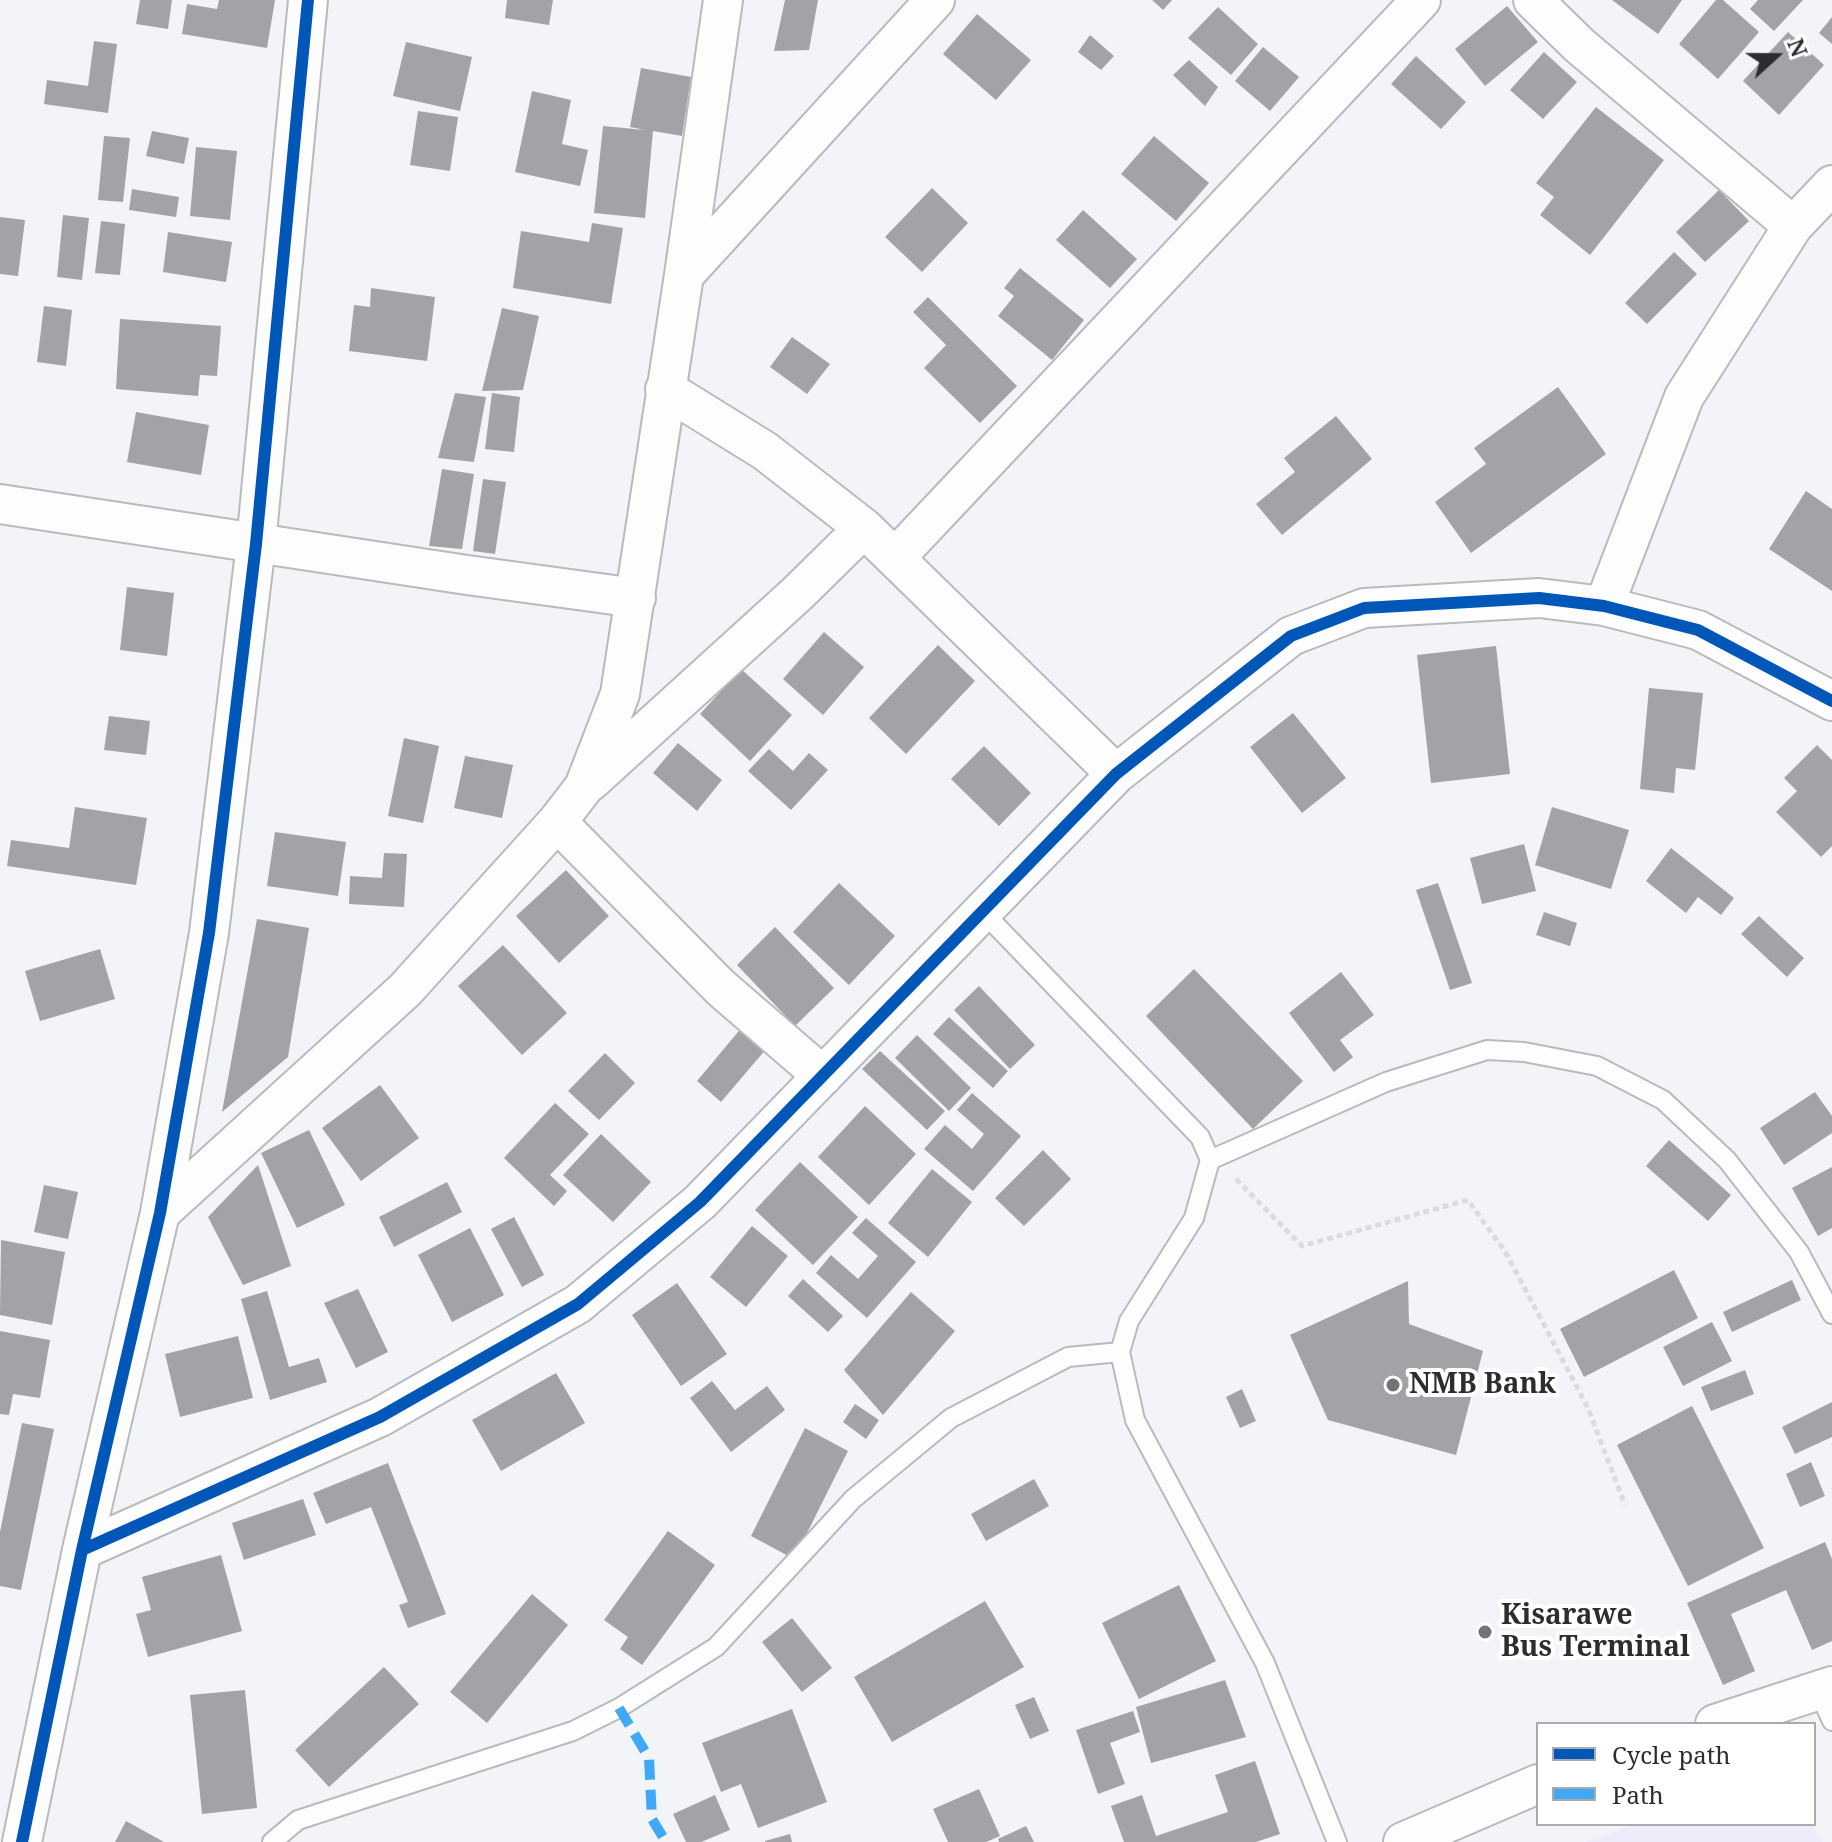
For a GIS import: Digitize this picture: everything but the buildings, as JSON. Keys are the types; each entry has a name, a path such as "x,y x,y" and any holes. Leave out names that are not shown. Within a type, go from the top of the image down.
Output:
{"street":[{"path":"22,1842 82,1550 160,1213 209,933 256,544 308,0"},
{"path":"584,787 620,694 723,0"},
{"path":"684,275 935,0"},
{"path":"896,557 1421,0"},
{"path":"1533,0 1579,45 1793,226"},
{"path":"1604,606 1684,397 1793,226 1832,185"},
{"path":"665,389 765,451 864,528 1116,774"},
{"path":"0,504 636,598"},
{"path":"160,1213 405,990 557,822 584,787 787,603 864,528"},
{"path":"82,1550 380,1417 578,1304 700,1202 1116,774 1291,636 1364,608 1539,598 1604,606 1698,630 1832,701"},
{"path":"557,822 721,988 823,1076"},
{"path":"1724,1722 1827,1699"},
{"path":"1403,1842 1536,1785"}],"lane":[{"path":"983,912 1200,1137 1213,1159"},
{"path":"1337,1842 1265,1663 1135,1420 1120,1352 1129,1321 1194,1218 1213,1159 1386,1082 1487,1050 1524,1052 1597,1066 1663,1100 1727,1160 1799,1252 1832,1314"},
{"path":"272,1842 298,1820 573,1731 619,1708 716,1647 853,1499 951,1418 1068,1357 1120,1352"}],"path":[{"path":"1213,1159 1302,1246 1468,1200 1506,1253 1588,1408 1625,1505"}],"shaded area":[{"path":"1630,1826 1812,1826 1823,1842 1586,1842"}],"marked path":[{"path":"619,1708 649,1758 652,1819 666,1842"}],"cycle path":[{"path":"22,1842 82,1550 160,1213 209,933 256,544 308,0"},
{"path":"82,1550 380,1417 578,1304 700,1202 1116,774 1291,636 1364,608 1539,598 1604,606 1698,630 1832,701"}],"place":[{"name":"NMB Bank","path":"1393,1385"},
{"name":"Kisarawe Bus Terminal","path":"1485,1632"}]}
